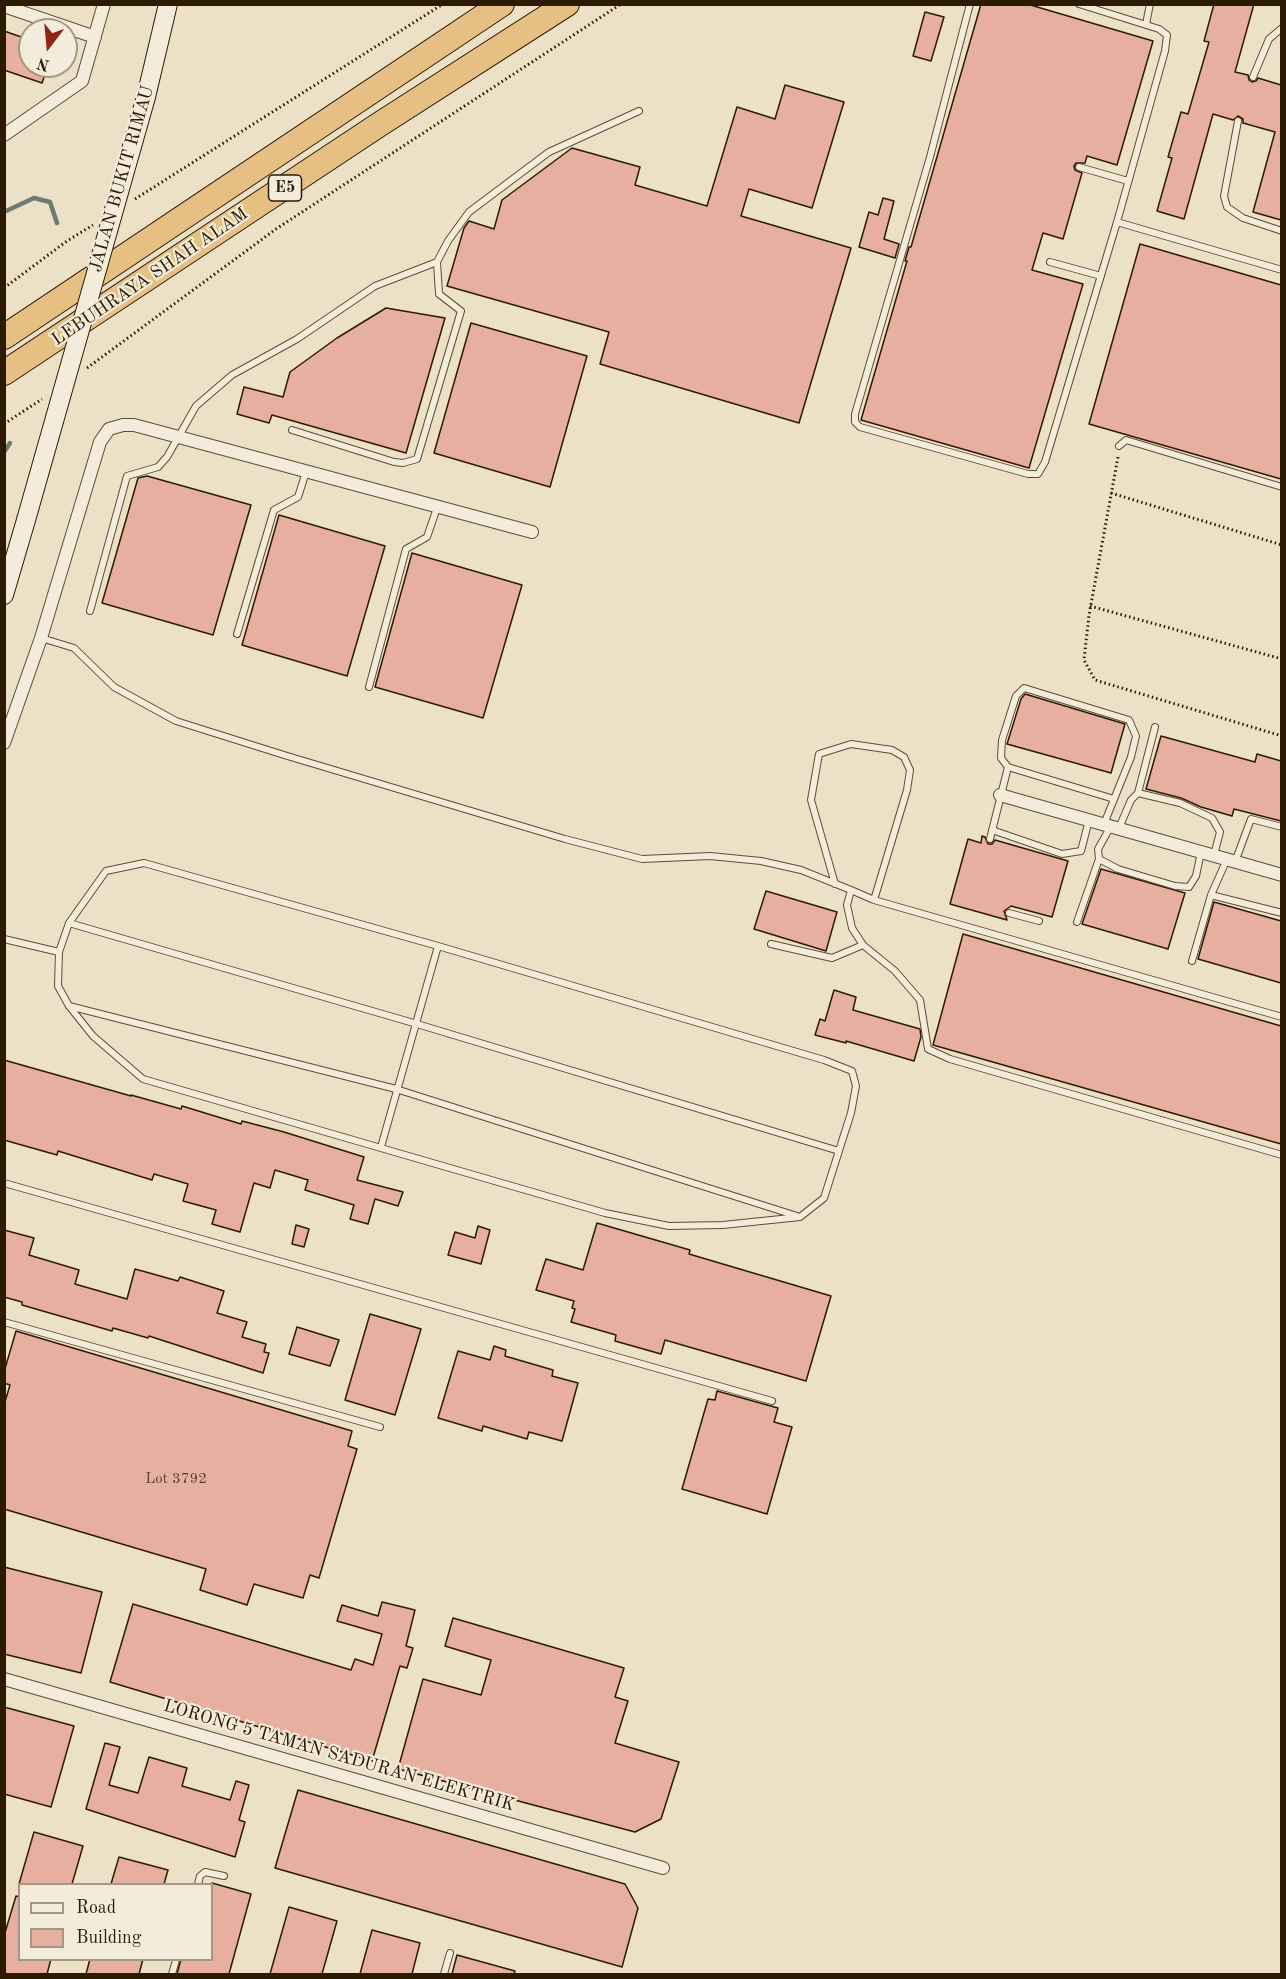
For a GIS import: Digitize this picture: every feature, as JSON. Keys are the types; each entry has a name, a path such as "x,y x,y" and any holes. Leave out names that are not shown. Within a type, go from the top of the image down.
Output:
{"highway":[{"name":"LEBUHRAYA SHAH ALAM","path":"4,337 502,4"},
{"name":"LEBUHRAYA SHAH ALAM","path":"4,373 567,4"}],"street":[{"path":"4,135 82,81 104,4"},
{"name":"JALAN BUKIT RIMAU","path":"4,595 146,97 168,4"},
{"path":"4,6 95,37"},
{"path":"4,743 41,638 100,442 109,429 123,425 135,425 532,532"},
{"path":"1000,795 1281,875"},
{"name":"LORONG 5 TAMAN SADURAN ELEKTRIK","path":"4,1680 663,1868"}],"lane":[{"path":"970,4 930,157 855,414 855,422 860,427 1028,474 1038,474 1045,462 1117,222 1165,51 1167,35 1159,28 1079,4"},
{"path":"1146,24 1150,4"},
{"path":"1253,77 1269,39 1281,28"},
{"path":"292,430 394,462 403,463 417,459 461,311 439,294 437,262 448,241 469,212 549,152 639,111"},
{"path":"1238,121 1224,196 1227,207 1243,218 1281,231"},
{"path":"1079,167 1128,182"},
{"path":"1117,222 1281,270"},
{"path":"90,611 127,476 158,467 167,458 196,406 232,375 297,339 375,286 437,262"},
{"path":"1050,262 1101,276"},
{"path":"1119,446 1126,440 1281,487"},
{"path":"237,634 274,510 298,496 306,472"},
{"path":"369,687 406,549 427,537 437,508"},
{"path":"41,638 74,648 114,687 176,721 284,755 565,839 642,859 710,856 761,861 801,870 874,900 1281,1017"},
{"path":"1111,826 1114,799 1131,757 1136,736 1129,720 1024,688 1016,696 1002,740 1001,758 1008,767 1114,799"},
{"path":"1077,922 1099,859 1098,849 1111,826 1138,793 1155,727"},
{"path":"835,884 811,800 819,754 851,744 892,750 904,757 910,770 907,790 874,900"},
{"path":"990,839 1008,767"},
{"path":"1138,793 1180,803 1212,818 1220,832 1225,859"},
{"path":"1192,961 1211,895 1225,859 1251,819 1281,827"},
{"path":"992,830 1062,854 1081,851 1089,820"},
{"path":"1099,859 1118,869 1175,886 1189,887 1196,876 1201,852"},
{"path":"144,863 438,946 824,1060 852,1071 856,1086 851,1113 824,1198 800,1217 723,1225 669,1226 605,1213 143,1079 93,1036 69,1006 58,986 59,952 69,923 106,871 144,863"},
{"path":"851,890 847,905 852,928 863,945 895,971 920,1000 928,1049 950,1059 1281,1155"},
{"path":"1211,895 1281,913"},
{"path":"1009,913 1039,921"},
{"path":"69,923 417,1024 838,1151"},
{"path":"4,939 59,952"},
{"path":"771,944 832,958 863,945"},
{"path":"381,1148 438,946"},
{"path":"69,1006 396,1089 800,1217"},
{"path":"4,1183 772,1401"},
{"path":"4,1322 380,1427"},
{"path":"198,1883 200,1876 205,1872 224,1876"},
{"path":"444,1974 450,1953"}],"path":[{"path":"135,199 442,4"},
{"path":"83,371 276,229 621,4"},
{"path":"4,288 67,241 96,223"},
{"path":"4,424 46,396"},
{"path":"1119,446 1090,606 1084,660 1095,680 1281,736"},
{"path":"1111,493 1281,545"},
{"path":"1090,606 1281,659"}],"building":[{"path":"981,4 1027,4 1153,41 1117,165 1087,156 1085,163 1076,163 1075,170 1082,173 1063,239 1043,233 1032,270 1083,284 1029,468 861,420 907,261 905,261 909,247 911,247"},
{"path":"1214,4 1254,4 1235,72 1248,75 1252,82 1258,78 1281,85 1281,220 1253,212 1275,132 1243,123 1243,119 1238,116 1233,120 1213,114 1184,219 1157,211 1172,158 1168,157 1181,112 1188,114 1209,42 1204,41"},
{"path":"925,12 944,17 931,61 913,56"},
{"path":"4,31 18,36 18,75 4,70"},
{"path":"27,78 44,78 42,83"},
{"path":"785,85 844,102 812,208 749,189 741,216 851,248 799,423 600,364 609,332 447,286 464,228 469,221 494,229 502,200 572,148 640,167 635,185 707,206 737,107 775,119"},
{"path":"883,198 894,201 884,239 899,244 895,258 859,247 869,212 878,215"},
{"path":"1140,244 1281,285 1281,479 1089,424"},
{"path":"386,308 445,318 406,453 272,415 269,423 237,414 244,387 283,397 290,372 337,338"},
{"path":"471,323 587,356 550,487 434,453"},
{"path":"147,476 251,505 213,635 102,603 138,478"},
{"path":"279,515 385,546 347,676 242,645"},
{"path":"412,553 522,585 483,718 375,687"},
{"path":"1025,694 1125,724 1111,773 1007,744 1021,699"},
{"path":"1161,736 1255,762 1257,754 1281,761 1281,821 1234,809 1232,816 1201,807 1181,798 1146,789"},
{"path":"982,836 988,844 992,844 995,840 1068,861 1052,917 1011,906 1004,911 1007,920 950,904 968,839 981,843"},
{"path":"1101,869 1185,893 1168,949 1082,924"},
{"path":"766,891 837,912 826,951 754,929"},
{"path":"1214,902 1281,921 1281,983 1198,959"},
{"path":"963,934 1281,1026 1281,1144 933,1045"},
{"path":"834,990 856,997 853,1010 920,1029 921,1037 914,1061 846,1041 846,1043 815,1035 820,1019 825,1021"},
{"path":"4,1060 181,1109 182,1106 241,1124 242,1121 284,1132 364,1157 357,1180 403,1192 398,1206 375,1199 368,1224 350,1219 354,1205 305,1190 308,1180 275,1170 270,1188 254,1183 240,1232 212,1224 216,1210 183,1201 188,1184 154,1174 152,1180 58,1151 57,1155 4,1140"},
{"path":"597,1223 690,1250 689,1254 831,1296 806,1381 665,1340 661,1354 615,1341 616,1335 571,1322 575,1309 572,1308 574,1301 536,1290 546,1259 583,1270"},
{"path":"296,1225 309,1229 304,1247 292,1244"},
{"path":"478,1226 490,1230 481,1264 448,1255 455,1232 475,1238"},
{"path":"4,1230 34,1238 29,1255 79,1270 75,1284 127,1299 135,1269 178,1281 180,1277 224,1291 217,1313 247,1322 242,1337 266,1344 264,1352 269,1353 263,1373 149,1336 148,1338 113,1328 112,1331 22,1305 22,1302 4,1297"},
{"path":"370,1314 421,1329 395,1415 345,1400"},
{"path":"297,1327 339,1340 330,1366 289,1354"},
{"path":"16,1331 352,1431 348,1446 357,1449 319,1578 310,1575 303,1598 254,1584 247,1605 200,1590 206,1569 4,1509 4,1405 10,1385 4,1383 4,1372"},
{"path":"494,1346 506,1350 505,1356 553,1370 552,1376 578,1383 562,1441 529,1432 527,1439 483,1426 482,1431 438,1418 458,1351 490,1360"},
{"path":"717,1391 778,1408 774,1422 792,1427 767,1514 682,1489 708,1399 715,1400"},
{"path":"4,1567 102,1592 81,1673 4,1654"},
{"path":"382,1602 415,1610 406,1646 413,1648 407,1668 400,1666 372,1761 110,1682 133,1604 351,1670 355,1659 373,1665 382,1634 337,1621 342,1605 378,1616"},
{"path":"453,1618 624,1668 615,1697 628,1701 615,1743 679,1762 661,1819 635,1832 398,1769 423,1679 481,1695 491,1660 445,1646"},
{"path":"4,1707 74,1726 51,1807 4,1794"},
{"path":"105,1743 120,1747 109,1785 138,1793 149,1757 187,1768 182,1786 230,1800 236,1781 249,1785 239,1820 245,1822 235,1857 86,1809"},
{"path":"298,1790 625,1884 638,1908 622,1967 275,1868"},
{"path":"34,1832 83,1846 72,1883 19,1883"},
{"path":"119,1857 168,1870 164,1883 111,1883"},
{"path":"213,1883 251,1894 229,1974 177,1974 180,1961 213,1961"},
{"path":"16,1896 18,1896 18,1961 50,1961 47,1974 4,1974 4,1936"},
{"path":"289,1907 337,1921 322,1974 270,1974"},
{"path":"372,1930 420,1943 412,1974 360,1974"},
{"path":"457,1955 515,1971 514,1974 452,1974"},
{"path":"89,1961 142,1961 139,1974 86,1974"}],"waterway":[{"path":"4,212 34,198 50,202 57,223"},
{"path":"4,452 10,443"}]}
